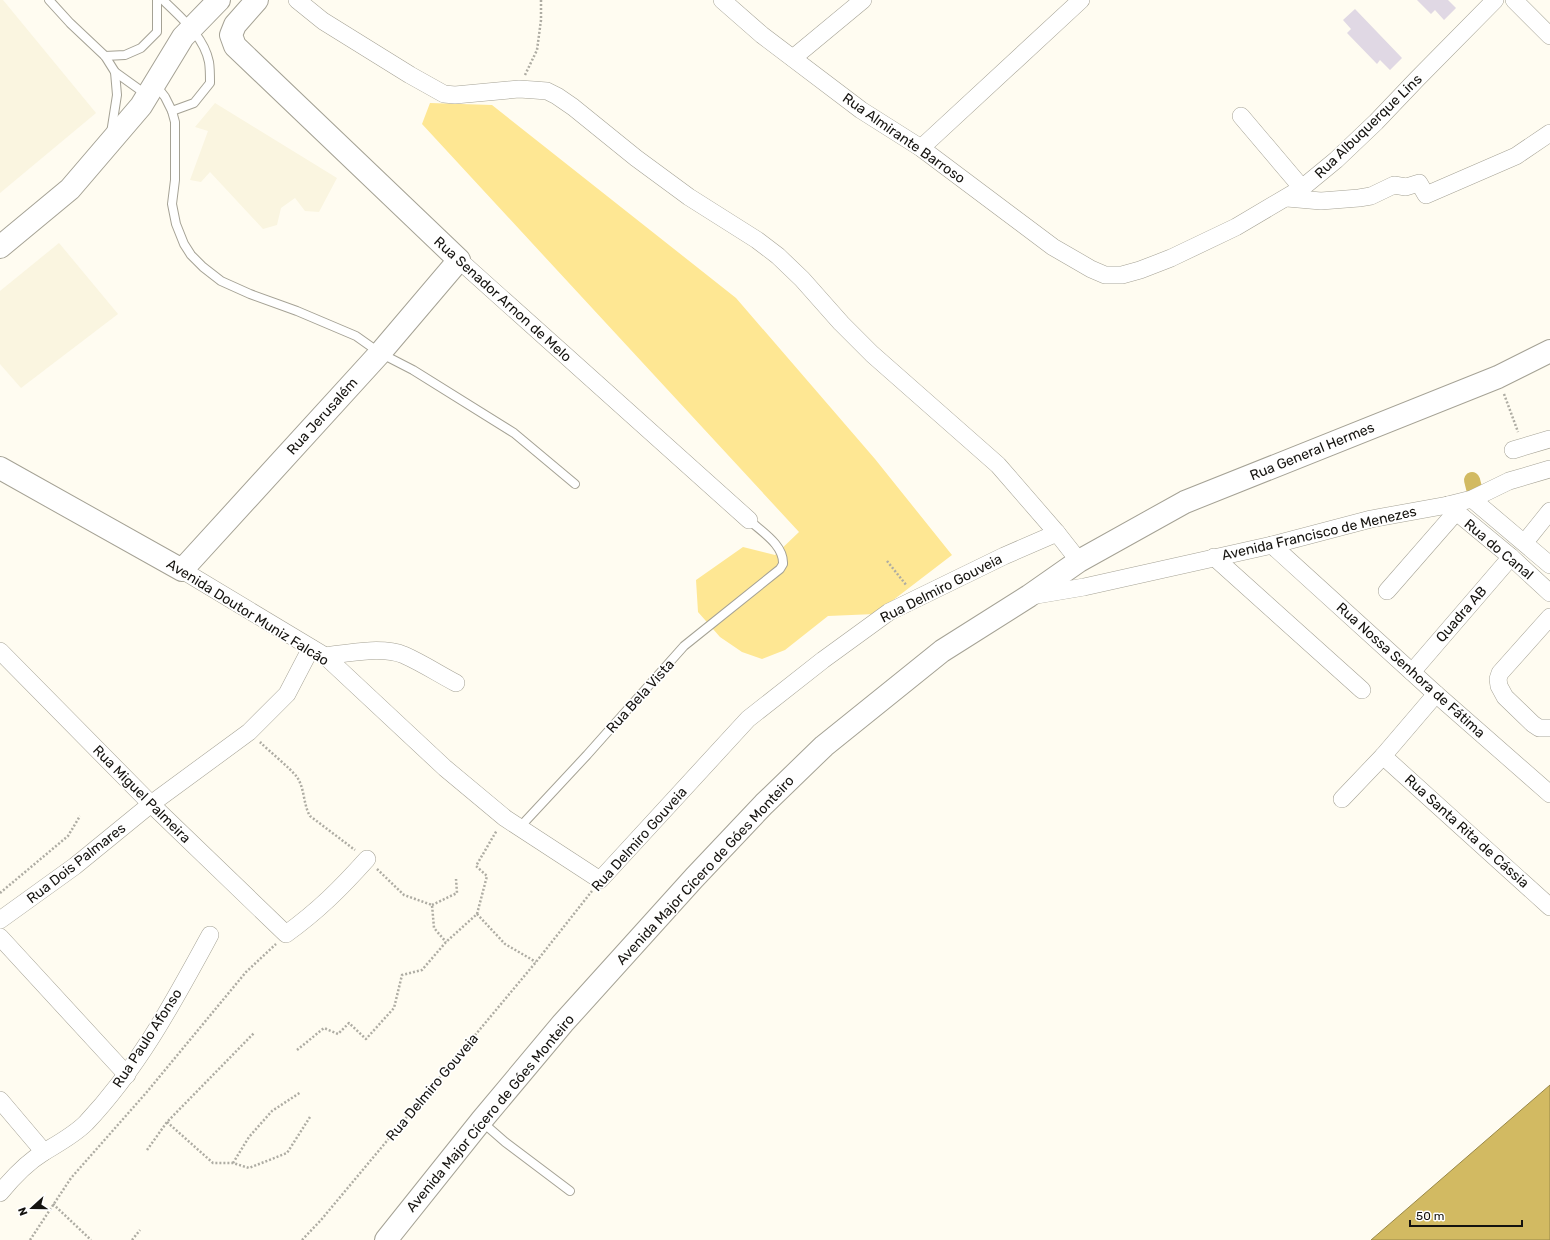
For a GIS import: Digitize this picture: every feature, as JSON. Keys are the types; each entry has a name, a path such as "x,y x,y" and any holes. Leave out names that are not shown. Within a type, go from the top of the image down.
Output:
{"street":[{"path":"0,247 70,189 141,106 183,37 219,0"},
{"path":"297,0 323,21 410,75 444,94 455,95 519,89 547,91 573,107 636,158 683,193 757,240 778,256 802,279 841,323 872,354 998,465 1057,533 1076,564 1084,587"},
{"name":"Rua Almirante Barroso","path":"722,0 762,35 861,110 921,148 1054,247 1091,269"},
{"path":"793,58 863,0"},
{"path":"921,148 1082,0"},
{"path":"1514,0 1550,36"},
{"name":"Rua Albuquerque Lins","path":"1091,269 1106,275 1122,275 1140,270 1171,258 1236,226 1302,188 1336,160 1376,122 1492,1"},
{"name":"Rua Senador Arnon de Melo","path":"250,7 235,25 231,35 233,42 240,52 459,260 750,520"},
{"path":"1241,116 1302,188"},
{"path":"1287,198 1321,201 1360,198 1371,196 1394,185 1406,187 1419,183 1426,195 1516,156 1550,133"},
{"name":"Rua Jerusalém","path":"182,570 380,353 459,260"},
{"name":"Rua General Hermes","path":"1076,564 1185,502 1498,377 1550,351"},
{"path":"1518,448 1550,439"},
{"name":"Avenida Francisco de Menezes","path":"1029,596 1084,587 1272,545 1371,520 1452,509 1509,481 1550,469"},
{"name":"Avenida Doutor Muniz Falcão","path":"5,471 182,570 318,652 445,768 505,818 600,880"},
{"name":"Rua do Canal","path":"1472,499 1525,542 1550,565"},
{"path":"1387,591 1452,509"},
{"name":"Rua do Canal","path":"1452,509 1511,557 1550,593"},
{"path":"1525,542 1550,511"},
{"name":"Rua Delmiro Gouveia","path":"600,880 748,719 823,660 889,612 1004,556 1057,533"},
{"name":"Rua Nossa Senhora de Fátima","path":"1272,545 1436,694 1550,794"},
{"path":"1214,557 1362,690"},
{"name":"Quadra AB","path":"1412,672 1511,557"},
{"name":"Avenida Major Cícero de Góes Monteiro","path":"386,1240 481,1121 563,1023 694,878 764,804 824,746 942,651 1029,596 1076,564"},
{"path":"1550,617 1500,673 1498,679 1499,686 1505,697 1533,724 1539,728 1550,728"},
{"name":"Rua Miguel Palmeira","path":"0,651 151,804 286,934"},
{"path":"318,652 376,651 404,655 456,683"},
{"name":"Rua Dois Palmares","path":"0,920 75,866 151,804 249,732 288,694 318,652"},
{"path":"1342,799 1383,756 1436,694"},
{"name":"Rua Santa Rita de Cássia","path":"1383,756 1550,907"},
{"path":"286,934 309,918 328,901 367,859"},
{"name":"Rua Paulo Afonso","path":"0,1194 13,1176 28,1163 44,1152 64,1142 86,1124 127,1075 163,1019 210,935"},
{"path":"0,937 127,1075"},
{"path":"0,1100 44,1152"}],"lane":[{"path":"49,0 70,23 105,56 115,72 117,95 109,144"},
{"path":"105,56 125,55 141,48 157,32 157,0"},
{"path":"162,0 191,29 202,44 209,61 210,83 194,103 172,111"},
{"path":"115,72 165,97 172,111 175,132 175,180 172,204 176,224 184,244 191,255 203,267 221,281 250,294 297,311 350,333 380,353 413,370 514,433 575,484"},
{"name":"Rua Senador Arnon de Melo","path":"750,520 775,544 782,553 783,564 772,576"},
{"name":"Rua Bela Vista","path":"519,828 598,743 684,646 718,617 772,576"},
{"path":"481,1121 505,1142 570,1191"}],"path":[{"path":"519,89 537,50 541,20 541,0"},
{"path":"1498,377 1518,448"},
{"path":"887,561 917,598"},
{"path":"249,732 297,778 305,797 306,808 310,816 367,859 404,895 432,905 457,893 456,880"},
{"path":"0,893 68,836 80,816"},
{"path":"297,1050 324,1028 338,1034 349,1023 366,1039 394,1008 402,975 422,970 446,942 477,914 487,876 476,866 505,818"},
{"name":"Rua Delmiro Gouveia","path":"302,1240 321,1220 536,962 600,880"},
{"path":"432,905 434,928 446,942"},
{"path":"477,914 505,944 536,962"},
{"path":"30,1240 71,1178 146,1092 246,972 286,934"},
{"path":"147,1150 167,1122 254,1033"},
{"path":"233,1163 249,1137 272,1111 301,1092"},
{"path":"167,1122 213,1163 233,1163 250,1168 287,1154 310,1118"},
{"path":"53,1204 91,1240"},
{"path":"132,1240 140,1230"}],"shaded area":[{"path":"0,0 3,0 96,113 0,193"},
{"path":"215,103 337,178 319,212 305,211 295,198 281,208 277,225 263,229 210,172 201,182 190,180 208,131 195,127"},
{"path":"430,103 492,105 736,298 875,459 952,555 875,614 828,616 785,650 762,659 742,652 720,637 698,612 696,580 743,547 775,555 799,532 422,124"},
{"path":"59,243 118,314 21,388 0,364 0,291"},
{"path":"1550,1085 1550,1240 1371,1240"}],"building":[{"path":"1417,0 1448,0 1456,8 1444,20 1435,10 1431,14"},
{"path":"1355,9 1402,58 1390,70 1380,60 1377,64 1347,33 1351,29 1343,20"}],"waterway":[{"path":"1472,480 1475,492"}]}
